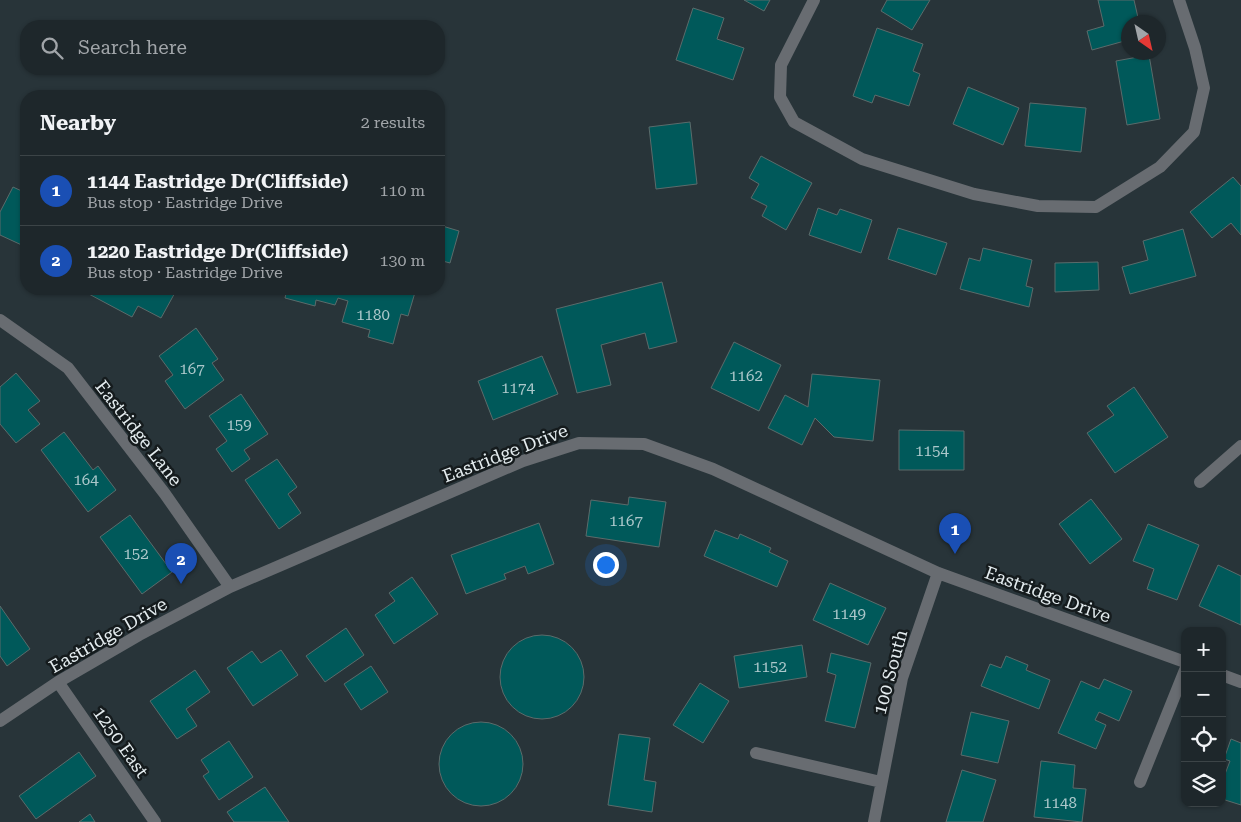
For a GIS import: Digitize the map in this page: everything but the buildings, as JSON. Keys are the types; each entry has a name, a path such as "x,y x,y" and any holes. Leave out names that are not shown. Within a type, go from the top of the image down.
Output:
{"street":[{"path":"814,0 781,65 780,97 794,122 862,159 974,194 1038,206 1096,207 1160,166 1194,132 1204,88 1195,48 1179,0"},
{"name":"Eastridge Lane","path":"0,320 68,368 165,494 230,587"},
{"name":"Eastridge Drive","path":"0,721 58,682 139,635 230,587 523,461 579,443 644,444 653,447 713,470 938,573 1181,661"},
{"path":"1200,482 1241,446"},
{"name":"100 South","path":"874,822 902,678 938,573"},
{"path":"1140,782 1184,672"},
{"path":"1226,676 1241,682"},
{"name":"1250 East","path":"58,682 155,822"},
{"path":"756,753 881,782"}],"place":[{"name":"1144 Eastridge Dr(Cliffside)","path":"955,554"},
{"name":"1220 Eastridge Dr(Cliffside)","path":"181,584"}]}
